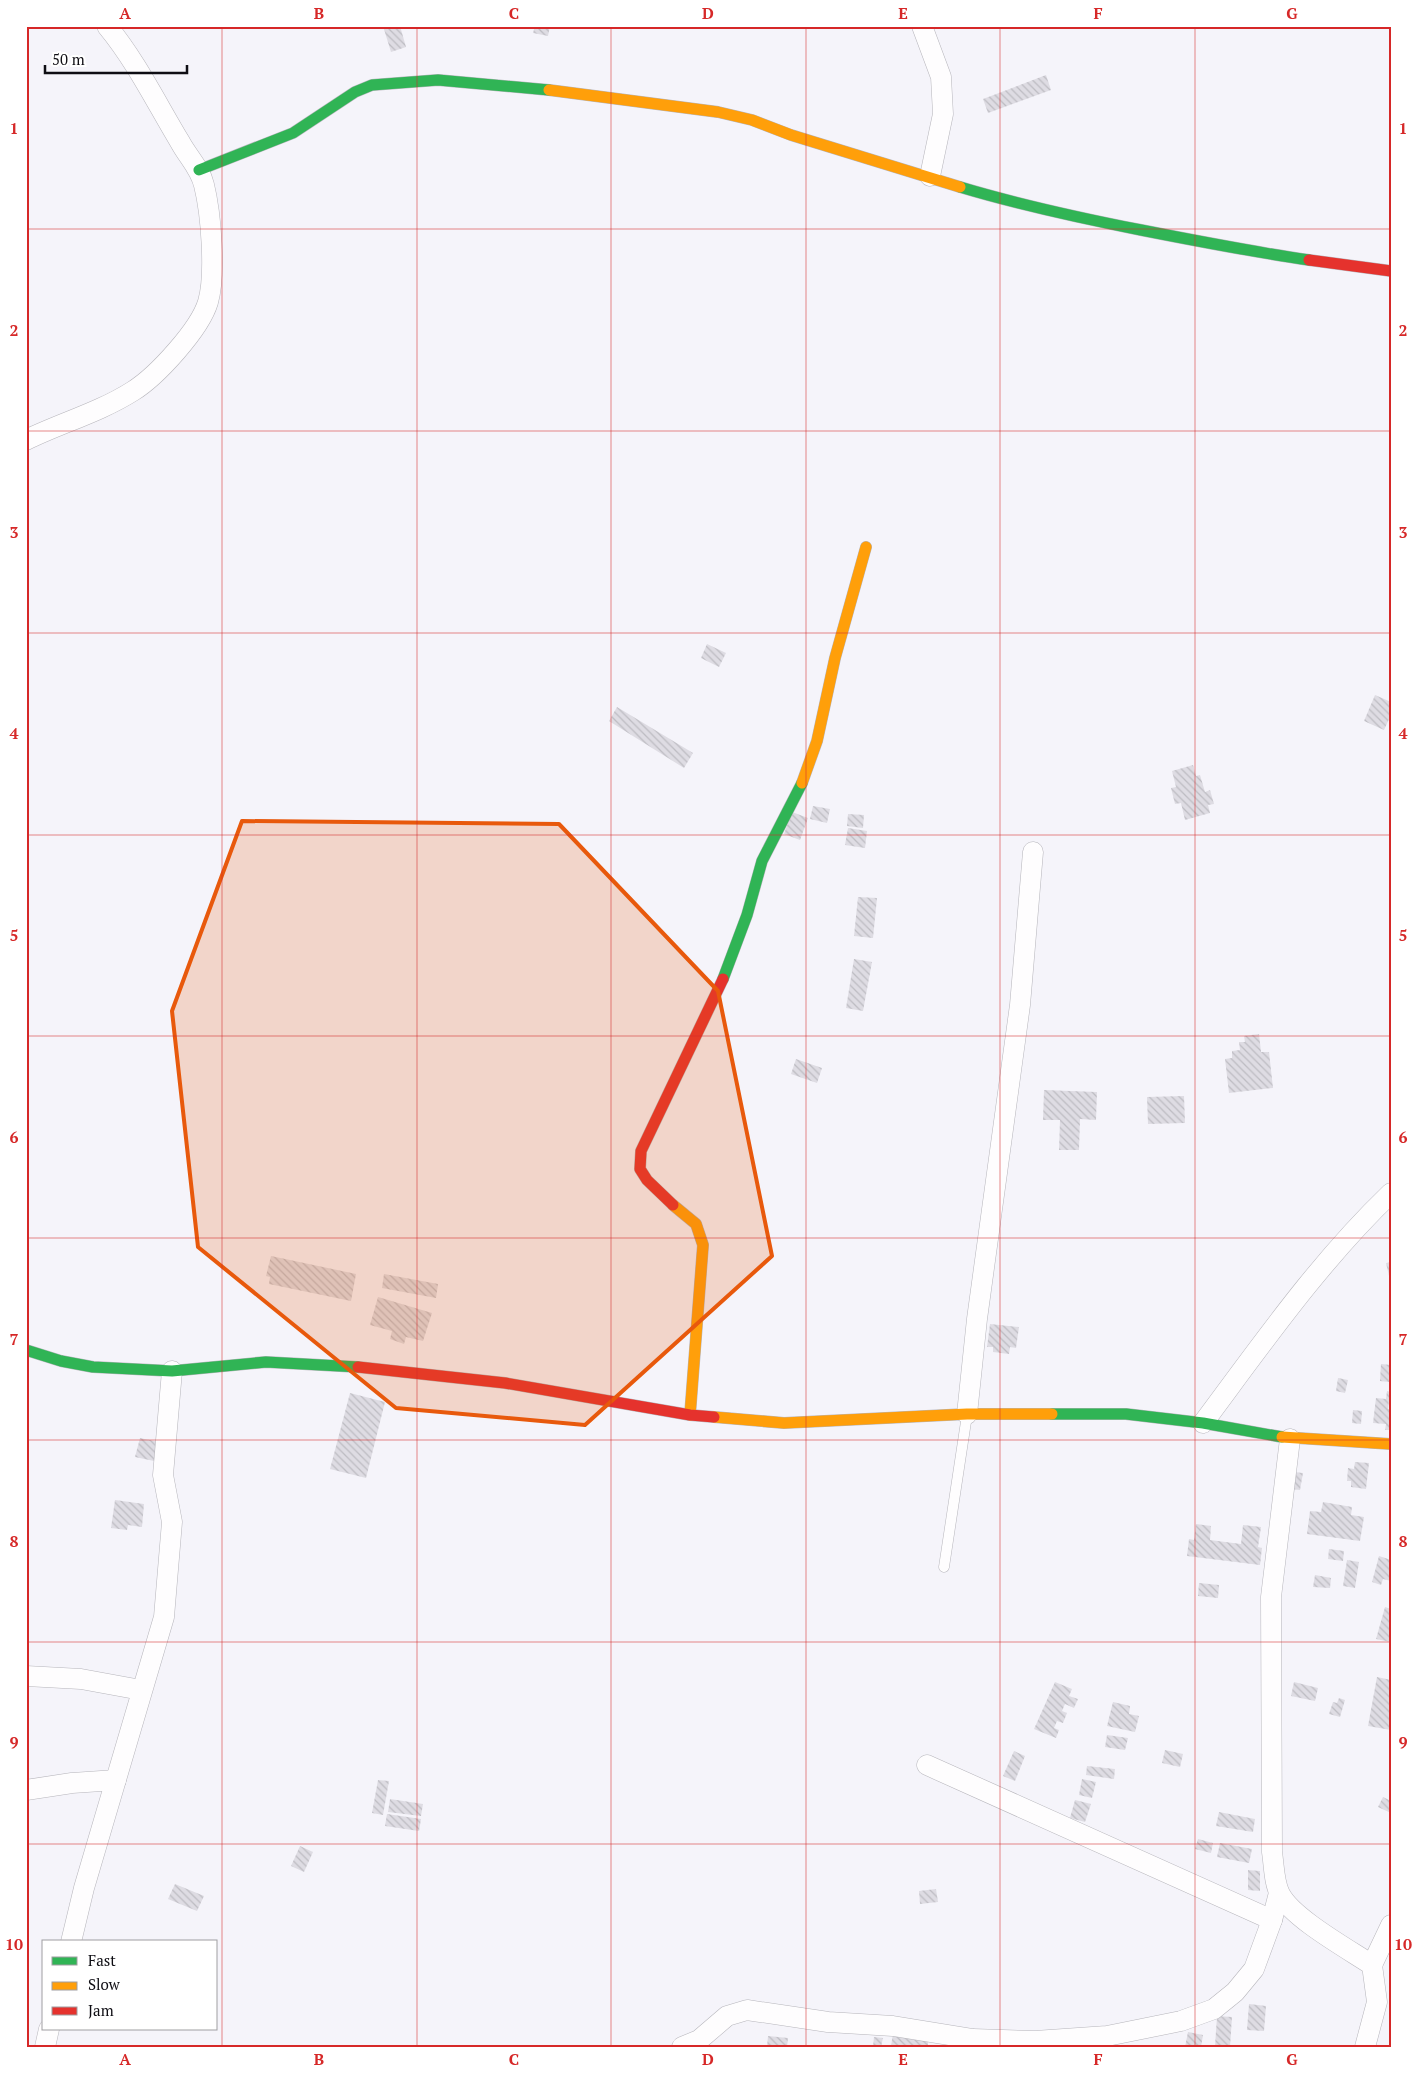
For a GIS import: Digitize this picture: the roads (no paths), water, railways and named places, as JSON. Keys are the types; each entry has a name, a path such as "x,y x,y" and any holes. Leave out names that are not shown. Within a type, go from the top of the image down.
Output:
{"street":[{"path":"26,440 79,418 134,391 169,361 197,324 208,302 212,266 208,208 204,184 199,170 182,147 108,26"},
{"path":"922,26 941,77 943,114 930,176"},
{"path":"199,170 293,133 356,92 372,85 438,80 588,94 718,112 752,120 791,136 930,176 1002,200 1096,222 1250,252 1391,271"},
{"path":"690,1415 703,1246 696,1224 686,1218 647,1180 640,1170 641,1151 726,972 748,915 762,861 804,778 818,741 835,658 866,547"},
{"path":"967,1414 977,1319 1020,1005 1033,852"},
{"path":"1202,1423 1281,1319 1358,1225 1391,1193"},
{"path":"26,1350 61,1361 93,1366 172,1371 266,1362 379,1368 504,1383 690,1415 784,1423 967,1414 1126,1414 1202,1423 1290,1439 1391,1444"},
{"path":"72,1940 141,1690 164,1617 172,1522 164,1475 172,1371"},
{"path":"682,2047 699,2040 727,2016 747,2010 828,2022 893,2026 973,2039 1035,2044 1107,2036 1181,2021 1214,2009 1235,1992 1254,1969 1272,1920 1279,1893 1272,1852 1270,1596 1290,1439"},
{"path":"26,1676 81,1679 141,1690"},
{"path":"927,1765 1272,1920"},
{"path":"26,1790 72,1783 116,1780"},
{"path":"1279,1893 1300,1916 1372,1965"},
{"path":"1365,2047 1377,2002 1372,1965 1391,1925"},
{"path":"45,2047 50,2030"}],"lane":[{"path":"944,1567 967,1414"}]}
